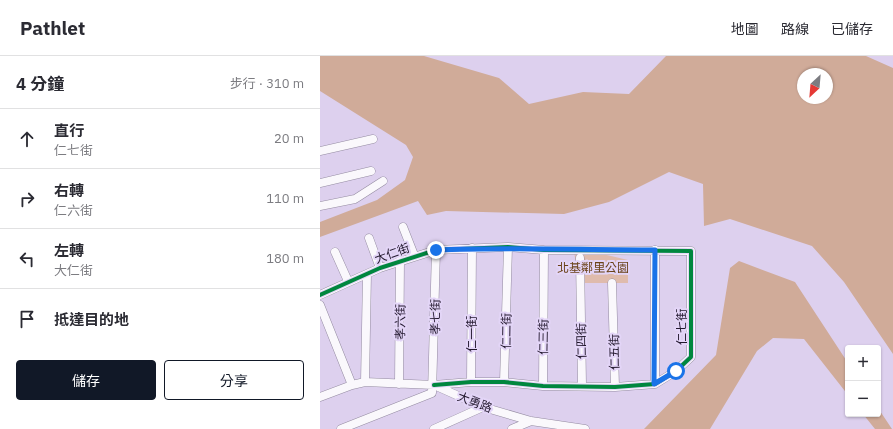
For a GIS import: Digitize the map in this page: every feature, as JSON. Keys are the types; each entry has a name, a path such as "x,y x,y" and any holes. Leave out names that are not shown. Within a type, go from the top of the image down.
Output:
{"street":[{"path":"320,151 373,139"},
{"path":"320,183 372,171"},
{"path":"320,206 355,199 383,181"},
{"path":"403,227 414,256"},
{"path":"369,238 380,268"},
{"name":"大仁街","path":"320,295 348,281 400,260 436,250 508,247 544,250 691,251"},
{"name":"仁二街","path":"504,382 508,247"},
{"name":"仁一街","path":"471,382 472,248"},
{"name":"孝七街","path":"434,385 436,250"},
{"name":"仁三街","path":"543,386 544,250"},
{"path":"615,387 654,384 655,250"},
{"name":"仁七街","path":"654,384 676,371 691,357 691,251"},
{"path":"335,252 348,281"},
{"name":"仁四街","path":"580,258 582,385"},
{"name":"孝六街","path":"399,384 400,260"},
{"path":"365,382 367,274"},
{"name":"仁五街","path":"582,385 615,387 612,283"},
{"path":"320,305 352,385"},
{"name":"大勇路","path":"320,397 352,385 365,382 434,385 483,407 531,421 585,429"},
{"path":"341,429 432,393 434,385 471,382 504,382 543,386 582,385"},
{"path":"434,429 483,407"},
{"path":"512,429 531,421"}],"green space":[{"name":"北基鄰里公園","path":"573,247 628,260 628,283 580,283"}],"shaded area":[{"path":"320,56 424,56 499,78 529,104 583,92 629,94 666,56 866,56 893,68 893,354 844,282 812,246 730,219 704,226 703,184 669,172 609,202 564,214 446,211 427,215 418,201 320,237 320,222 377,200 405,180 413,157 406,145 320,91"},
{"path":"739,261 795,282 845,358 845,391 804,339 773,338 757,351 710,429 644,429 716,355 730,268"},
{"path":"881,412 892,429 875,429 865,417 881,417"}],"cycle path":[{"path":"320,295 380,268 436,250 508,247 544,250 691,251 691,357 676,371 655,384 615,387 543,386 504,382 471,382 434,385"}],"route":[{"path":"436,250 508,247 544,250 655,250 654,384 676,371"}]}
